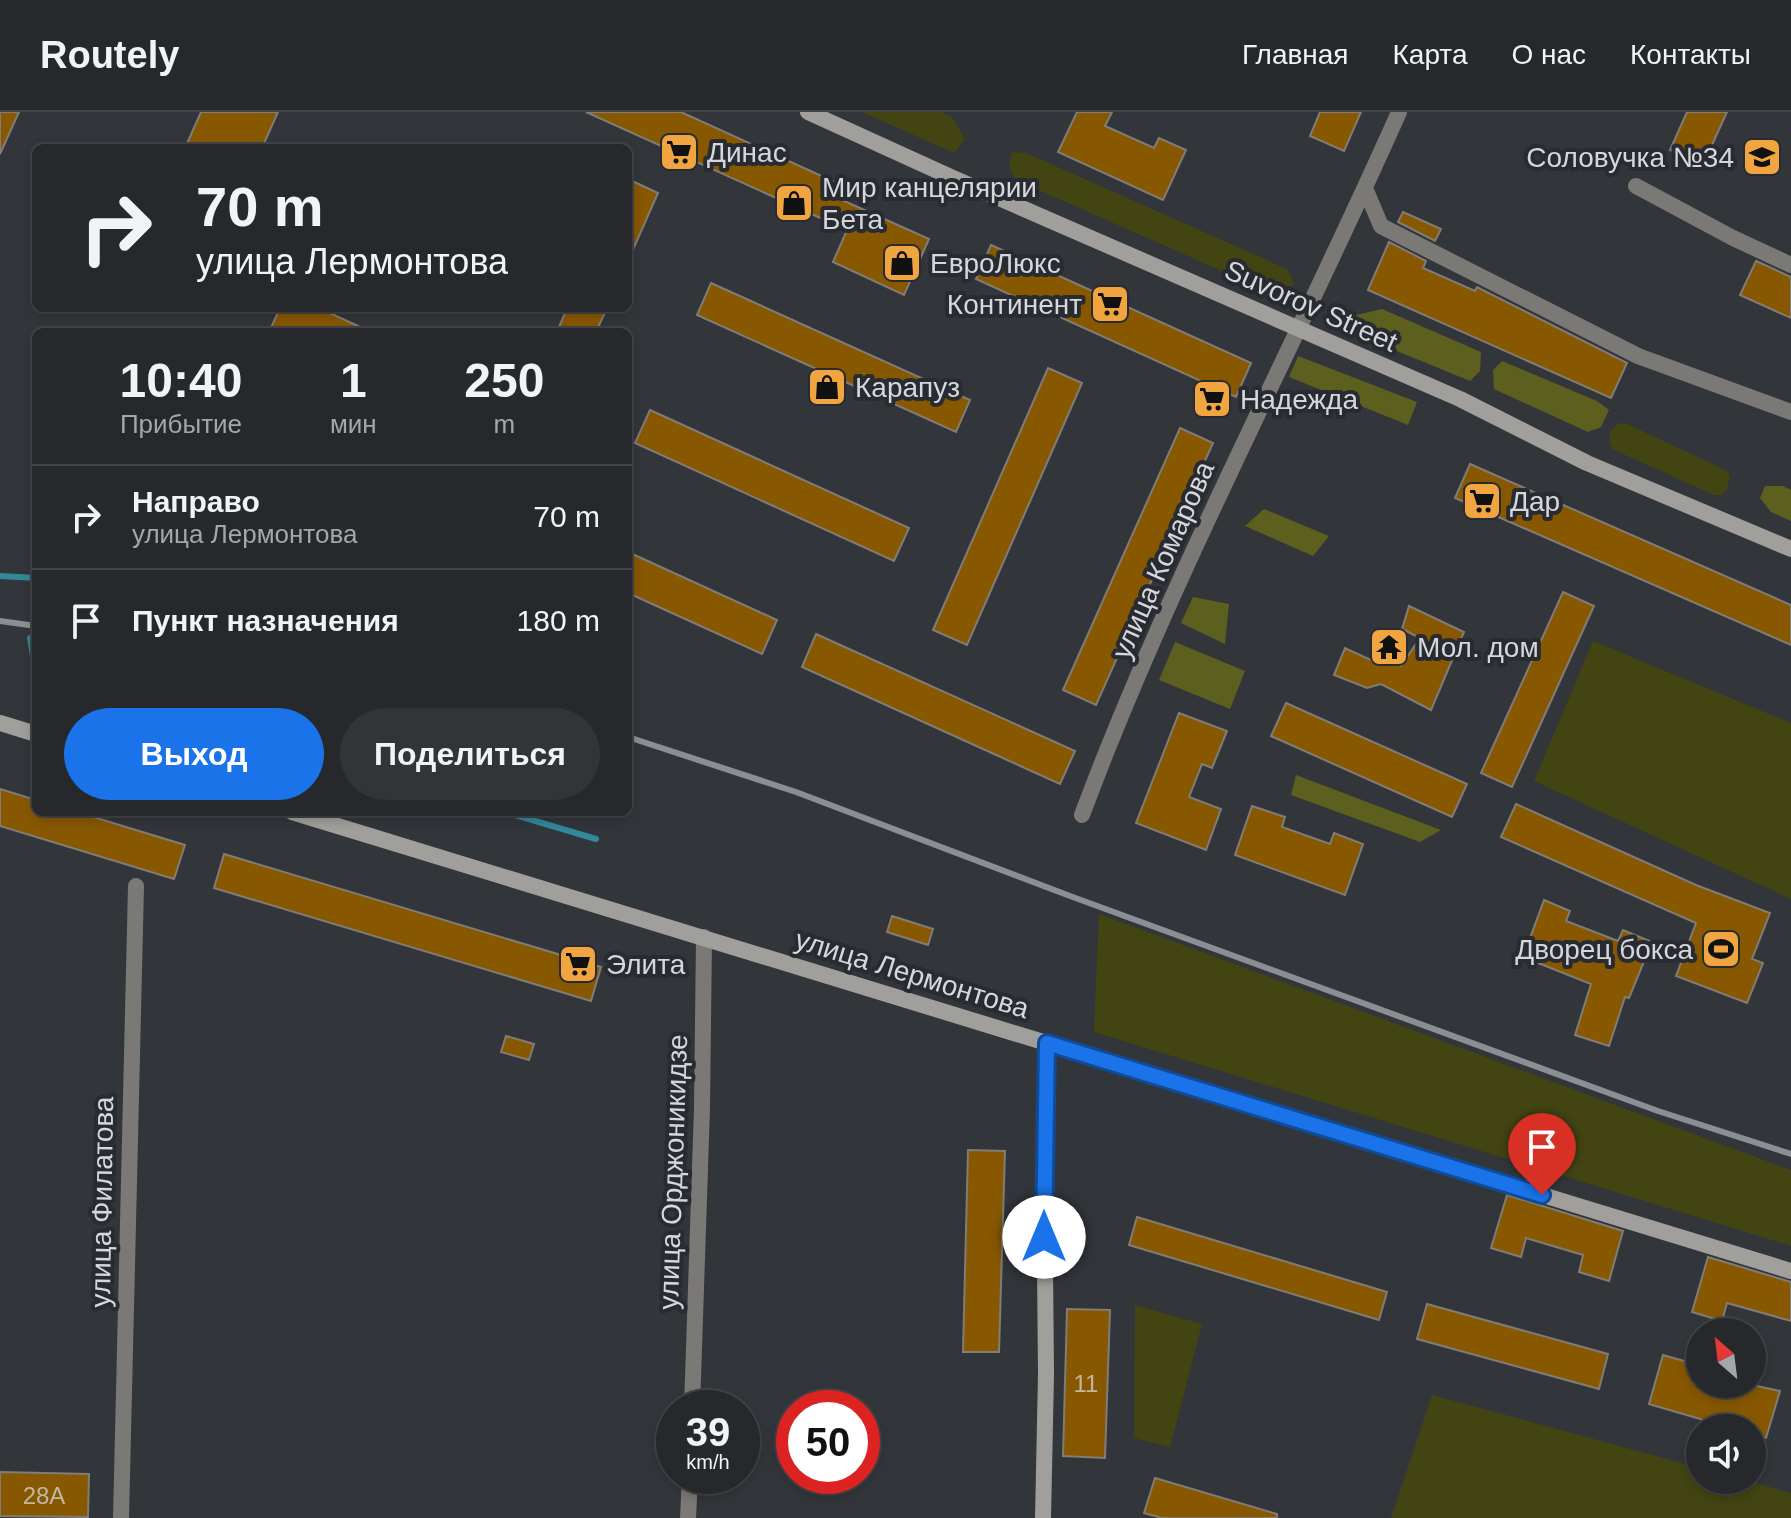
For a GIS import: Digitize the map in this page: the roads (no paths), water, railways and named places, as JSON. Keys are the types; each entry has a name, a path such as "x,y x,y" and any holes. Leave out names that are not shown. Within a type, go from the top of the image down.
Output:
{"main road":[{"name":"Suvorov Street","path":"808,112 1460,399 1587,463 1791,549"},
{"path":"0,723 32,733"},
{"name":"улица Лермонтова","path":"305,816 1791,1271"},
{"path":"1043,1518 1047,1043"}],"street":[{"name":"улица Комарова","path":"1082,815 1106,750 1159,628 1399,112"},
{"path":"1636,186 1791,265"},
{"path":"1365,188 1381,226 1638,356 1791,412"},
{"name":"улица Филатова","path":"121,1518 136,886"},
{"name":"улица Орджоникидзе","path":"693,1390 704,937"},
{"path":"688,1518 689,1494"}],"waterway":[{"path":"0,576 32,578"},
{"path":"30,638 32,650"},
{"path":"518,816 596,839"}],"railway":[{"path":"0,621 32,625"},
{"path":"632,738 796,792 1070,896 1658,1111 1791,1154"}],"place":[{"name":"Динас","path":"679,152"},
{"name":"Соловучка №34","path":"1762,157"},
{"name":"Мир канцелярии Бета","path":"794,203"},
{"name":"ЕвроЛюкс","path":"902,263"},
{"name":"Континент","path":"1110,304"},
{"name":"Карапуз","path":"827,387"},
{"name":"Надежда","path":"1212,399"},
{"name":"Дар","path":"1482,501"},
{"name":"Мол. дом","path":"1389,647"},
{"name":"Дворец бокса","path":"1721,949"},
{"name":"Элита","path":"578,964"}]}
